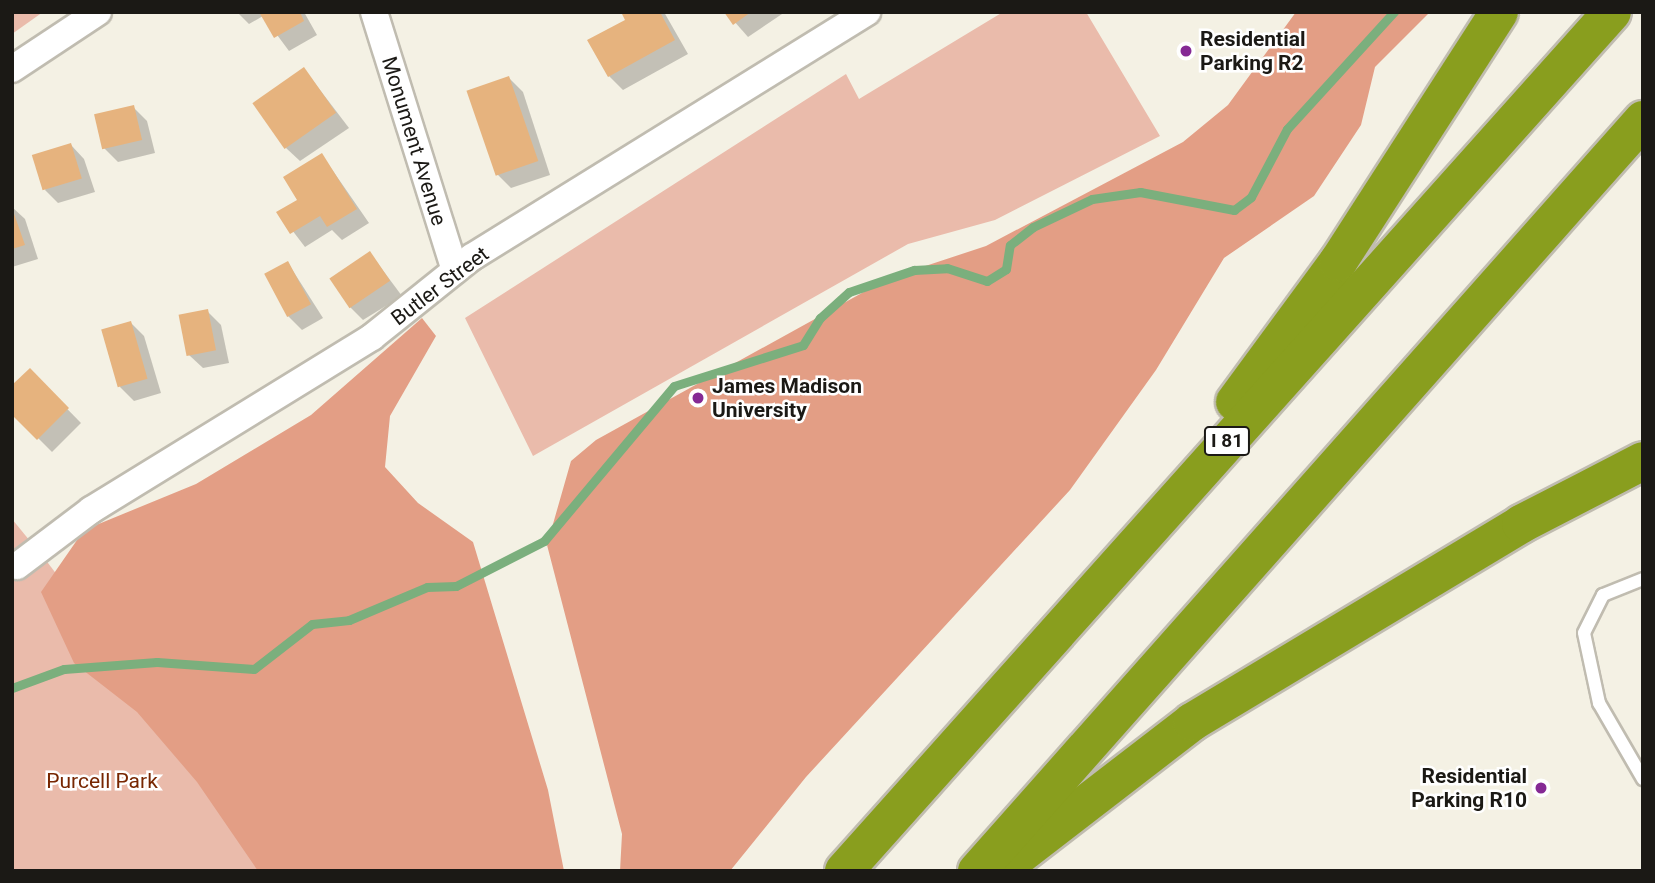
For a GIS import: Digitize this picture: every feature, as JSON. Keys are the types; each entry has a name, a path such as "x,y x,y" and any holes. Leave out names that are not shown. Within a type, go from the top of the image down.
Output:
{"highway":[{"path":"1127,550 1338,262 1499,12"},
{"name":"I 81","path":"844,871 1127,550 1612,12"},
{"path":"977,871 1643,120"},
{"path":"1001,871 1192,722 1542,512 1643,461"}],"street":[{"path":"12,69 98,12"},
{"name":"Monument Avenue","path":"374,12 455,270"},
{"name":"Butler Street","path":"17,566 91,510 372,337 455,270 867,12"}],"lane":[{"path":"1643,579 1603,594 1584,633 1599,703 1643,779"}],"green space":[{"path":"12,12 43,12 12,34"},
{"path":"1003,12 1086,12 1160,136 995,220 908,244 533,456 465,318 846,74 859,99"},
{"name":"Purcell Park","path":"12,519 48,563 282,871 12,871"}],"shaded area":[{"path":"1296,12 1430,12 1375,67 1361,125 1314,196 1224,258 1156,370 1070,490 806,777 730,871 620,871 622,834 547,545 571,461 596,440 889,278 986,246 1183,142 1228,105"},
{"path":"422,318 436,336 390,416 385,467 418,503 473,542 548,790 564,871 258,871 197,782 137,712 74,663 41,592 84,530 196,484 311,415"}],"building":[{"path":"259,12 300,12 304,21 274,38"},
{"path":"621,12 660,12 675,40 608,77 587,40 625,20"},
{"path":"724,12 751,12 733,25"},
{"path":"304,67 336,113 285,149 252,103"},
{"path":"509,76 538,161 496,176 466,91"},
{"path":"134,105 142,140 102,149 94,114"},
{"path":"71,143 82,178 43,190 32,155"},
{"path":"322,153 357,209 327,227 320,216 290,234 276,212 297,200 283,177"},
{"path":"12,208 25,245 12,249"},
{"path":"370,251 390,281 350,308 329,278"},
{"path":"288,261 311,304 287,317 264,274"},
{"path":"208,309 216,350 187,356 179,315"},
{"path":"131,321 148,379 118,387 101,330"},
{"path":"30,368 69,408 37,440 12,415 12,385"}],"waterway":[{"path":"12,688 64,669 157,662 254,669 312,624 349,620 427,587 456,586 544,541 674,386 803,345 820,318 849,292 914,270 947,268 987,281 1006,269 1010,245 1033,227 1092,199 1140,192 1234,210 1251,197 1287,129 1394,12"}],"place":[{"name":"Residential Parking R2","path":"1186,51"},
{"name":"James Madison University","path":"698,398"},
{"name":"Residential Parking R10","path":"1541,788"}]}
